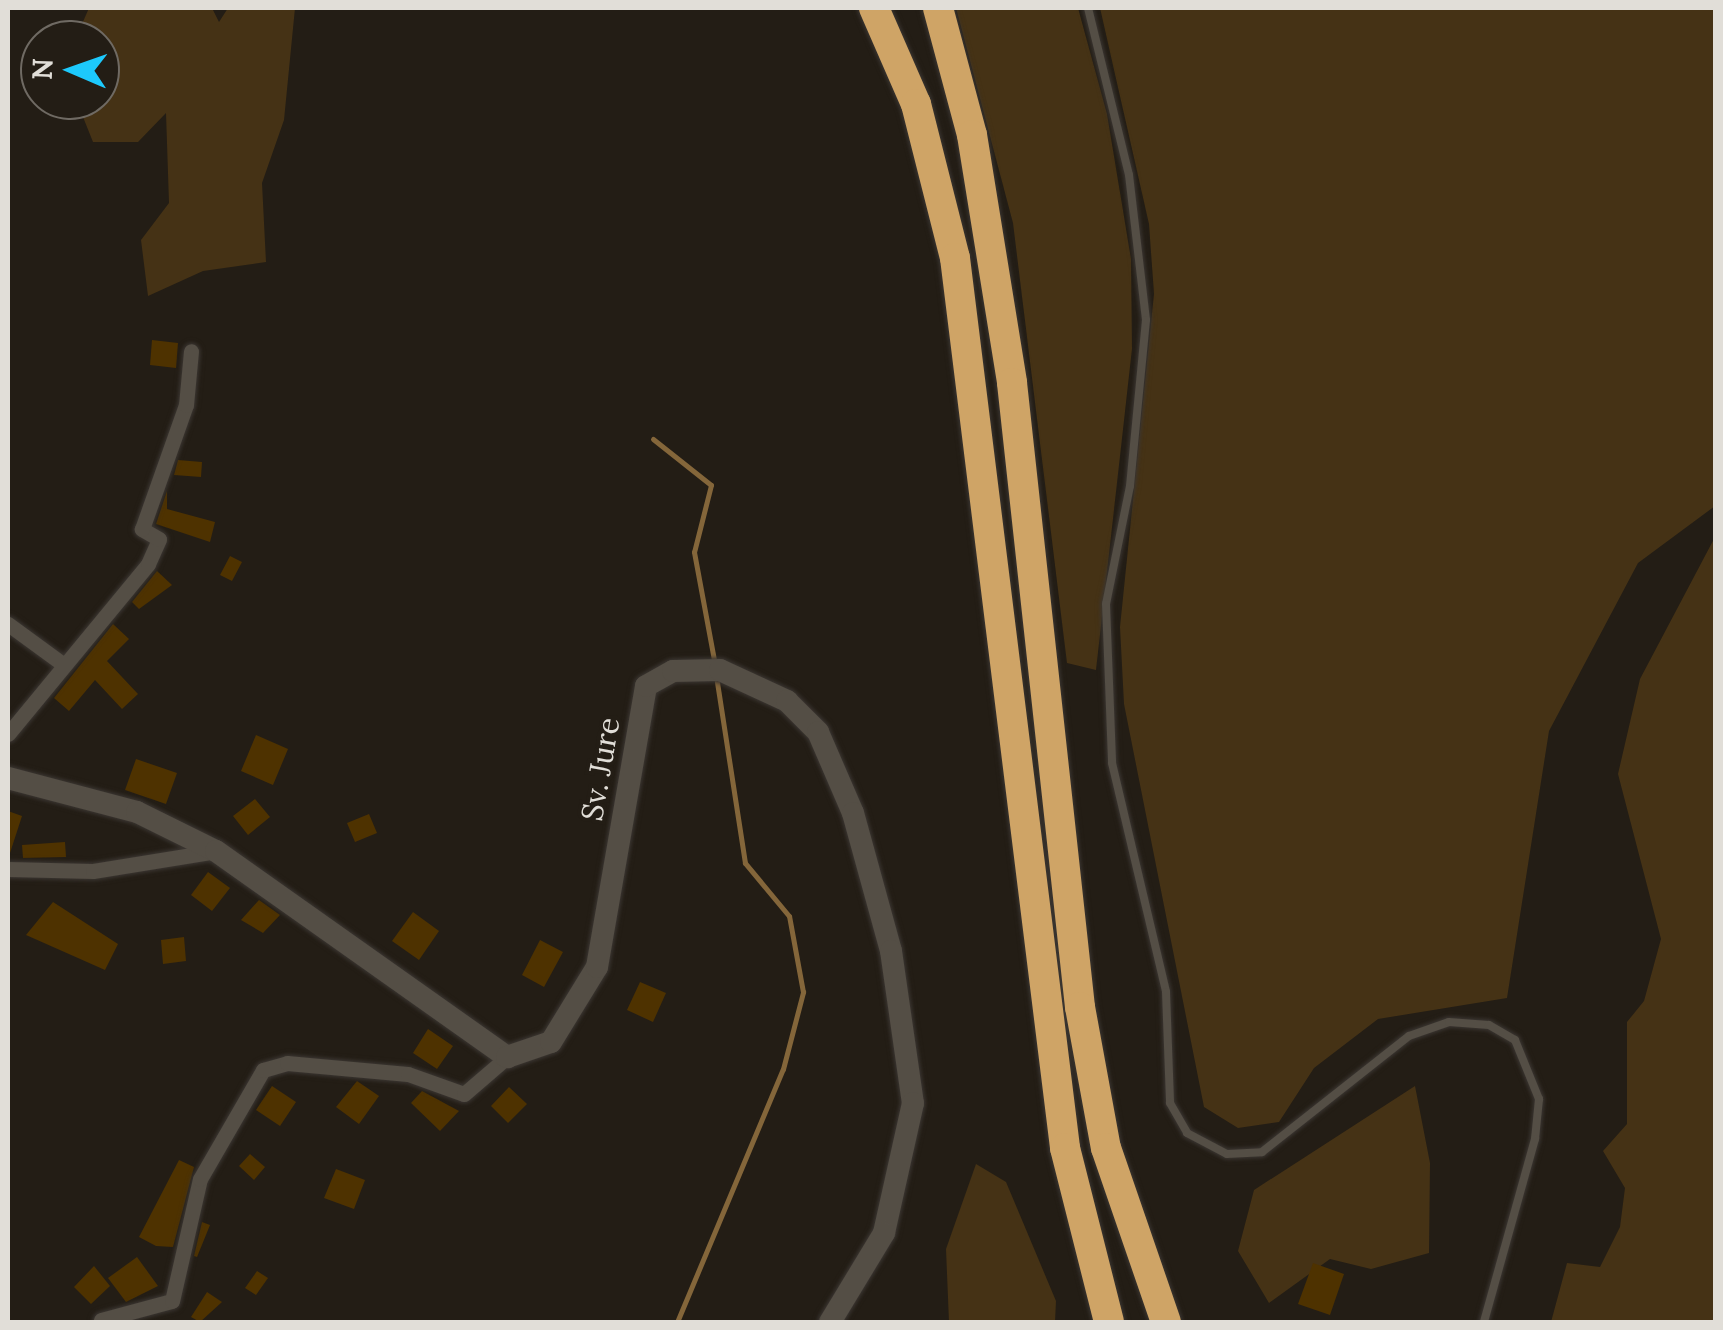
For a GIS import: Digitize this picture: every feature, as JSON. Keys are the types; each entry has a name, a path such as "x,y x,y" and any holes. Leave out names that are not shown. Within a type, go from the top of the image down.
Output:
{"highway":[{"path":"874,8 925,132 955,258 1065,1148 1109,1322"},
{"path":"938,8 972,134 1012,384 1080,1007 1106,1148 1166,1322"}],"street":[{"path":"8,734 159,539 142,529 186,405 191,350"},
{"path":"8,624 60,662"},
{"name":"Sv. Jure","path":"507,1057 551,1042 597,966 646,686 672,671 712,670 787,701 818,732 854,813 891,952 913,1103 904,1160 884,1233 830,1322"},
{"path":"8,778 137,812 216,851 507,1057 464,1094 408,1074 287,1063 263,1070 200,1179 172,1301 100,1320"},
{"path":"8,869 93,871 216,851"}],"lane":[{"path":"1088,8 1129,175 1146,320 1130,486 1106,604 1112,763 1166,992 1170,1103 1187,1133 1226,1154 1262,1152 1302,1129 1409,1036 1449,1022 1489,1025 1515,1040 1530,1062 1536,1126 1484,1322"}],"shaded area":[{"path":"89,8 212,8 219,22 228,8 295,8 284,120 262,183 266,262 203,271 148,296 141,240 169,203 166,113 138,142 93,142 84,120 120,120 120,20 84,20"},
{"path":"956,8 1078,8 1107,114 1131,259 1132,349 1096,670 1067,663 1013,223"},
{"path":"1100,8 1715,8 1715,506 1638,563 1549,731 1507,998 1378,1019 1314,1068 1279,1122 1238,1128 1204,1107 1124,704 1120,627 1154,294 1149,224"},
{"path":"1715,537 1715,1322 1551,1322 1567,1263 1600,1267 1620,1227 1625,1188 1603,1151 1627,1124 1627,1022 1644,1001 1661,939 1618,774 1640,679"},
{"path":"1415,1086 1430,1163 1429,1253 1371,1269 1330,1259 1269,1303 1238,1251 1254,1190"},
{"path":"976,1164 1006,1182 1056,1301 1055,1322 949,1322 946,1249"}],"building":[{"path":"152,340 178,343 176,368 150,365"},
{"path":"178,460 202,462 201,477 174,475"},
{"path":"167,491 167,509 215,522 210,542 156,524"},
{"path":"230,556 242,562 232,581 220,575"},
{"path":"157,571 172,585 139,609 132,602"},
{"path":"113,624 129,639 107,661 138,694 122,709 95,680 69,711 54,698"},
{"path":"256,735 288,749 273,785 241,771"},
{"path":"136,759 177,773 166,804 125,790"},
{"path":"255,799 270,817 248,835 233,816"},
{"path":"8,811 22,816 10,853 8,852"},
{"path":"369,814 377,833 355,842 347,823"},
{"path":"65,842 66,857 23,858 22,845"},
{"path":"208,872 230,888 212,911 191,895"},
{"path":"259,900 280,915 263,933 241,920"},
{"path":"53,902 118,944 105,970 26,935"},
{"path":"413,912 439,931 419,960 392,941"},
{"path":"184,937 186,961 163,964 161,940"},
{"path":"540,940 563,952 544,987 522,975"},
{"path":"640,982 666,993 653,1022 627,1010"},
{"path":"428,1029 453,1046 437,1069 413,1053"},
{"path":"357,1081 379,1096 359,1124 336,1107"},
{"path":"272,1086 296,1102 280,1126 256,1110"},
{"path":"509,1087 527,1104 508,1123 491,1106"},
{"path":"422,1091 459,1111 440,1131 411,1103"},
{"path":"250,1154 265,1167 254,1180 239,1166"},
{"path":"179,1160 194,1167 173,1247 156,1246 139,1237"},
{"path":"336,1169 365,1180 354,1209 324,1198"},
{"path":"202,1222 210,1225 197,1257 194,1256"},
{"path":"137,1257 158,1286 126,1302 108,1278"},
{"path":"1313,1263 1344,1274 1330,1315 1298,1304"},
{"path":"94,1266 110,1286 91,1304 74,1287"},
{"path":"257,1271 268,1278 256,1295 245,1288"},
{"path":"207,1292 222,1302 200,1322 191,1317"}],"waterway":[{"path":"653,439 711,485 694,552 715,665"},
{"path":"677,1322 783,1069 803,992 789,916 745,863 716,675"}]}
